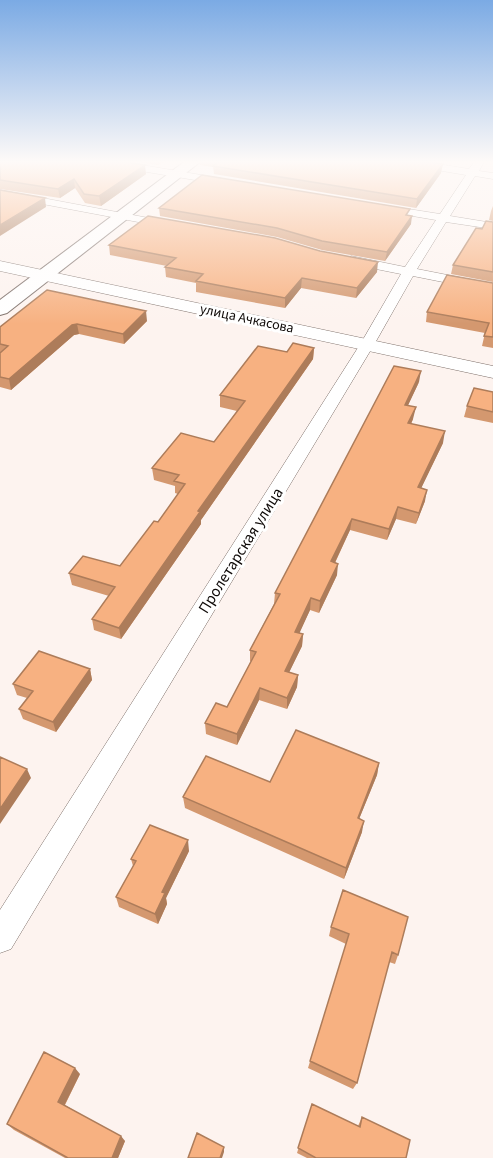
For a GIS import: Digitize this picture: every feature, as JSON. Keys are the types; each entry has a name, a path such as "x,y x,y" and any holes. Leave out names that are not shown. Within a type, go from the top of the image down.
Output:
{"main road":[{"path":"0,309 123,216"}],"street":[{"path":"123,216 186,228"},
{"path":"433,216 493,226"},
{"name":"Пролетарская улица","path":"0,938 368,343 409,271 444,218"},
{"path":"342,259 493,288"},
{"name":"улица Ачкасова","path":"0,266 368,343 493,372"}],"building":[{"path":"0,216 15,216 0,225"},
{"path":"148,216 275,238 320,251 378,262 357,288 302,278 285,298 196,281 203,274 165,267 176,258 109,245"},
{"path":"206,216 412,216 387,252 322,241 277,228"},
{"path":"486,221 493,222 493,272 453,265 476,228 482,229"},
{"path":"447,275 493,283 493,337 484,336 489,323 427,312"},
{"path":"47,290 146,311 123,334 77,324 72,325 9,379 0,377 0,353 8,346 0,344 0,327"},
{"path":"293,343 314,348 198,511 200,512 119,628 92,619 115,587 69,573 83,556 120,566 154,521 158,522 185,484 174,481 179,475 152,468 181,433 214,442 245,401 220,395 258,346 287,352"},
{"path":"394,366 421,371 405,405 416,407 408,423 445,431 418,487 427,490 419,513 398,507 389,529 352,519 331,561 338,564 320,601 311,598 295,632 303,634 285,671 298,675 287,698 260,688 237,734 205,723 216,703 227,707 256,652 250,650 280,594 275,593"},
{"path":"474,388 493,392 493,412 467,406"},
{"path":"39,651 90,669 53,722 19,709 33,691 13,684"},
{"path":"296,730 379,763 358,818 364,821 346,868 183,797 206,756 270,782"},
{"path":"0,757 27,769 0,809"},
{"path":"150,825 188,840 162,892 165,893 155,914 116,897 136,861 131,859"},
{"path":"343,890 408,917 398,955 392,952 357,1083 310,1061 349,934 331,927"},
{"path":"44,1052 75,1068 58,1102 121,1136 112,1158 68,1158 7,1124"},
{"path":"312,1104 360,1127 362,1117 410,1140 406,1158 316,1158 298,1148"},
{"path":"197,1133 224,1147 220,1158 188,1158"}]}
